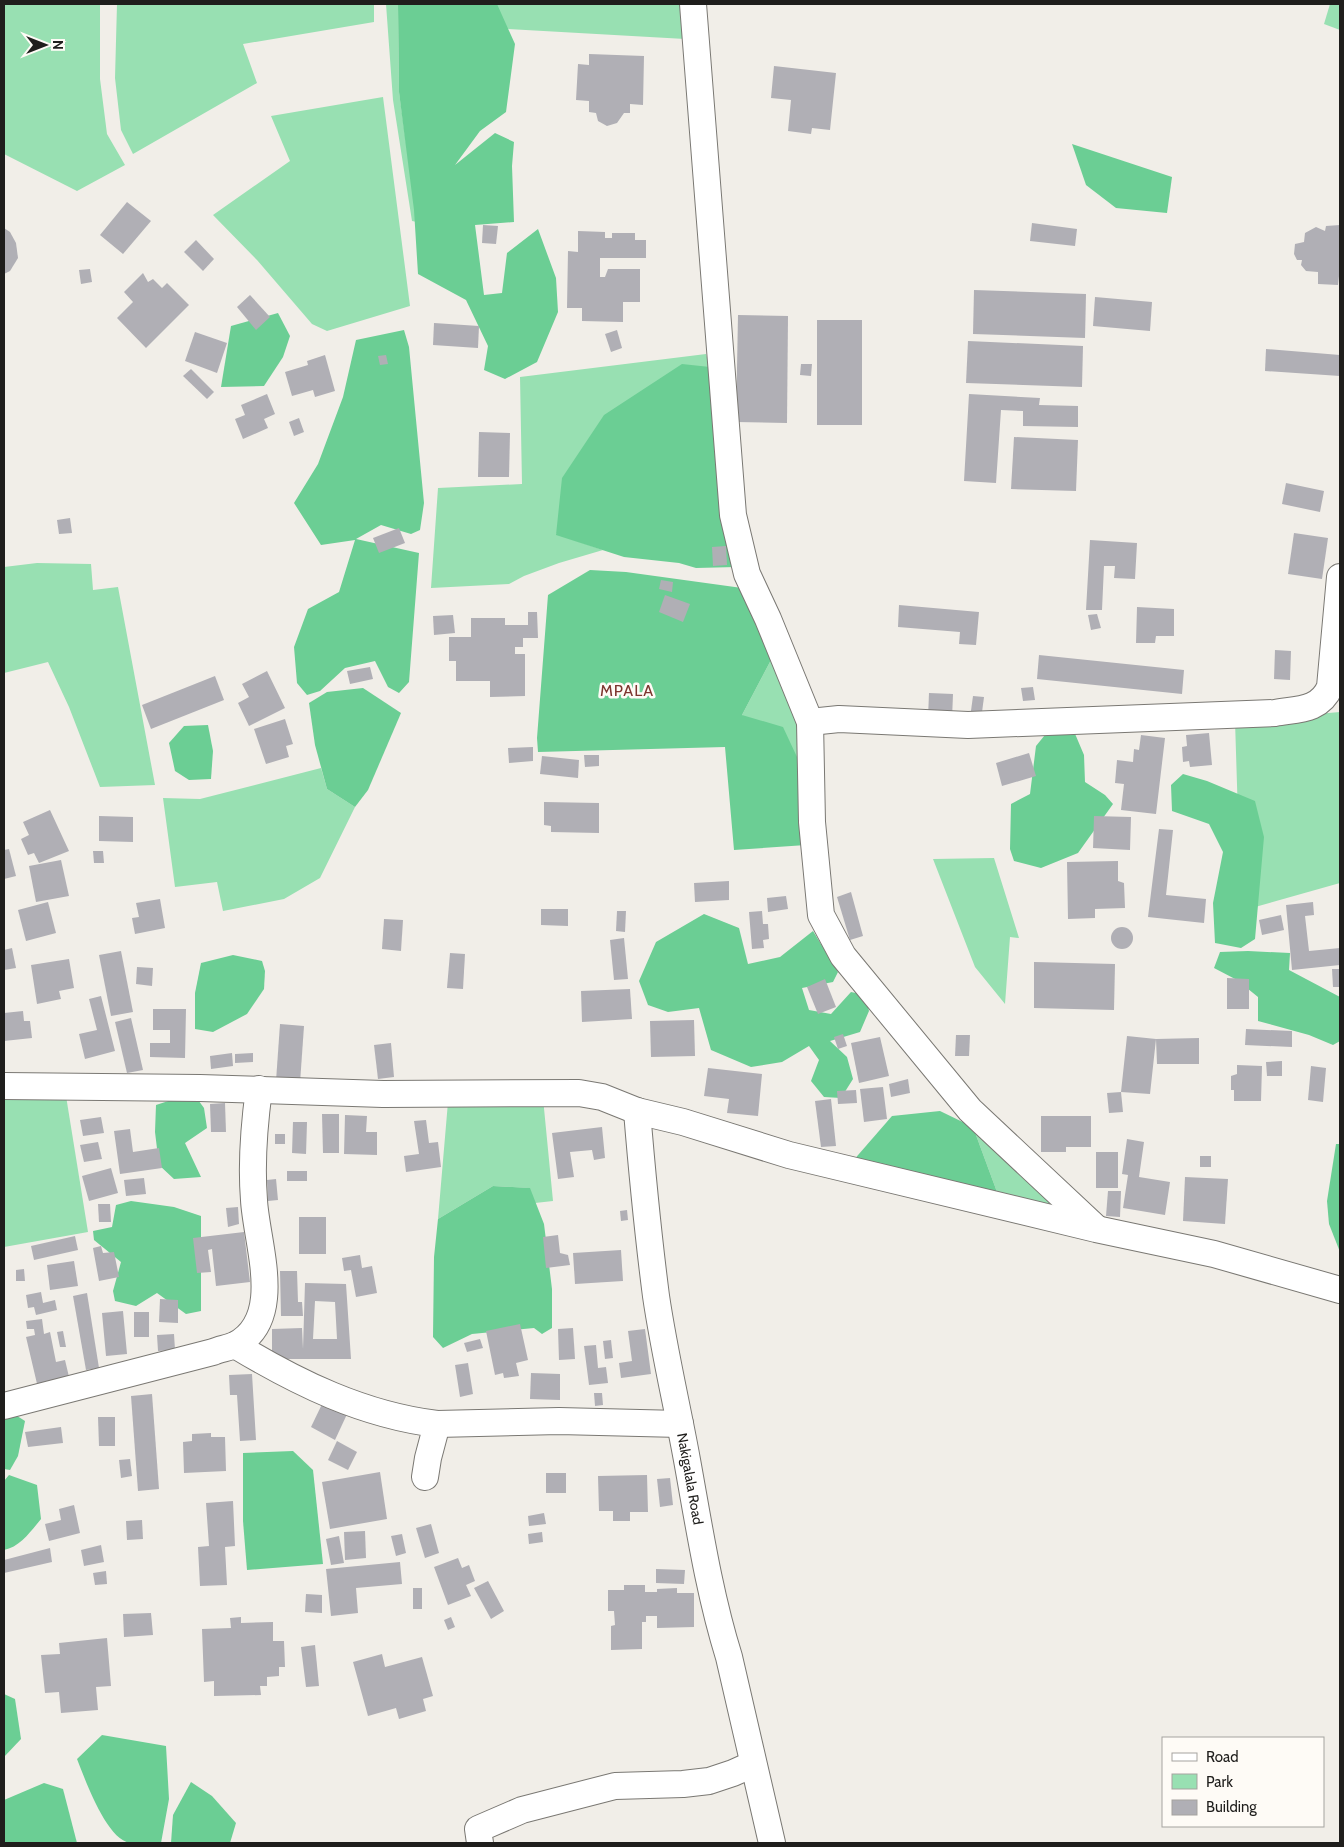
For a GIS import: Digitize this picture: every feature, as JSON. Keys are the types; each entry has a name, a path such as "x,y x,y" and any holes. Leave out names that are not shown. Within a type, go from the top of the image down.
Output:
{"street":[{"path":"692,4 733,515 746,574 768,619 810,722 812,822 821,915 843,956 970,1110 1096,1229"},
{"path":"810,722 839,718 968,725 1275,713 1315,705 1322,701 1330,687 1340,578"},
{"path":"4,1086 392,1094 579,1092 789,1155 1096,1229 1214,1254 1340,1290"},
{"path":"4,1406 235,1345 249,1334 259,1317 264,1294 264,1265 254,1201 254,1124 259,1090"},
{"name":"Nakigalala Road","path":"637,1110 645,1207 657,1298 680,1424 708,1568 772,1843"},
{"path":"235,1345 279,1372 345,1402 390,1416 438,1424 559,1421 680,1424"},
{"path":"425,1477 428,1458 438,1424"},
{"path":"480,1843 478,1829 522,1810 615,1786 683,1784 709,1781 753,1764"}],"green space":[{"path":"4,4 100,4 100,79 107,134 125,165 77,191 4,154"},
{"path":"117,4 374,4 374,22 243,44 257,83 133,154 121,130 115,78"},
{"path":"386,4 398,4 399,92 417,222 412,221 393,100"},
{"path":"398,4 497,4 515,44 506,112 480,131 455,165 495,133 514,142 512,166 514,222 475,225 484,295 502,293 507,253 538,229 556,278 558,312 537,362 505,379 484,370 488,346 466,300 418,274 414,210 399,92"},
{"path":"490,4 683,4 685,39 491,28"},
{"path":"1330,4 1340,4 1340,30 1324,24"},
{"path":"383,97 410,306 327,331 312,324 257,260 213,215 290,161 271,116"},
{"path":"1072,144 1172,177 1167,213 1116,208 1086,185"},
{"path":"278,313 290,336 283,357 264,386 221,387 231,326"},
{"path":"404,330 409,347 424,503 420,530 411,534 381,525 356,539 419,553 409,682 399,693 388,687 375,661 345,668 320,691 307,695 297,683 294,647 308,609 339,592 355,540 321,545 294,503 318,464 343,397 356,340"},
{"path":"706,354 710,367 556,534 603,550 559,563 524,576 509,584 431,588 438,488 522,484 520,377"},
{"path":"682,364 710,367 736,567 696,568 679,563 624,557 556,535 562,478 604,415"},
{"path":"37,563 91,564 93,590 118,587 155,785 100,787 69,707 48,662 4,673 4,567"},
{"path":"590,570 626,572 742,588 771,660 742,715 783,727 804,772 806,845 734,850 725,747 538,752 537,738 548,595"},
{"path":"771,660 793,700 804,772 742,715"},
{"path":"363,688 401,713 368,790 355,807 327,789 315,745 309,703 327,692"},
{"path":"1340,712 1340,883 1241,911 1235,721"},
{"path":"208,725 213,751 211,779 189,780 175,771 169,743 184,726"},
{"path":"1073,729 1084,755 1085,782 1105,795 1113,804 1078,853 1041,868 1014,861 1010,849 1011,804 1030,794 1036,746 1049,730"},
{"path":"321,768 327,789 355,807 320,878 284,899 223,911 217,882 175,887 163,798 200,799"},
{"path":"1183,774 1207,781 1255,801 1264,837 1255,939 1241,948 1215,943 1213,903 1223,852 1209,824 1172,811 1171,785"},
{"path":"994,858 1019,938 1010,937 1005,1004 975,967 933,859"},
{"path":"704,914 739,928 748,964 780,957 813,931 838,972 833,982 802,988 809,1010 831,1014 851,992 865,995 869,1011 860,1032 830,1041 847,1057 853,1079 841,1098 824,1097 811,1081 819,1060 809,1046 782,1062 751,1067 711,1050 699,1008 668,1012 648,1005 639,981 656,942"},
{"path":"1220,952 1290,953 1289,970 1340,997 1340,1041 1333,1045 1309,1035 1258,1021 1258,997 1237,980 1214,968"},
{"path":"233,955 262,961 265,971 264,989 247,1014 213,1032 195,1029 195,993 201,963"},
{"path":"4,1093 66,1096 88,1232 4,1247"},
{"path":"193,1093 204,1108 207,1128 185,1143 201,1177 174,1179 159,1165 155,1132 156,1105"},
{"path":"543,1098 553,1201 535,1203 529,1188 493,1186 438,1219 448,1102"},
{"path":"940,1111 973,1127 997,1192 852,1162 892,1116"},
{"path":"973,1127 1066,1212 997,1192"},
{"path":"1336,1144 1340,1144 1340,1252 1329,1224 1327,1201"},
{"path":"493,1186 530,1188 544,1224 552,1289 552,1328 542,1334 534,1328 472,1334 443,1348 433,1337 434,1257 438,1219"},
{"path":"131,1201 174,1207 201,1216 201,1311 186,1314 157,1293 136,1306 115,1301 113,1291 121,1262 94,1240 93,1231 112,1227 116,1205"},
{"path":"14,1414 25,1421 18,1456 10,1470 4,1469 4,1420"},
{"path":"293,1451 313,1470 323,1564 247,1570 243,1521 243,1453"},
{"path":"9,1475 37,1485 41,1519 20,1542 4,1550 4,1481"},
{"path":"4,1694 15,1699 21,1739 4,1757"},
{"path":"102,1735 166,1746 169,1799 161,1843 130,1843 121,1839 105,1820 77,1759"},
{"path":"191,1782 212,1796 236,1823 230,1843 171,1843 173,1815"},
{"path":"44,1783 63,1789 77,1843 4,1843 4,1800"}],"building":[{"path":"589,54 644,56 643,105 630,104 630,113 624,113 617,123 607,126 598,121 596,113 589,112 589,101 576,100 578,64 589,65"},
{"path":"774,66 836,73 830,130 812,128 811,134 788,131 791,100 771,98"},
{"path":"127,202 151,221 123,254 100,235"},
{"path":"1032,223 1077,229 1075,246 1030,241"},
{"path":"483,225 498,226 496,244 482,243"},
{"path":"1340,225 1338,285 1318,284 1318,272 1306,271 1301,265 1302,260 1297,260 1294,254 1295,244 1304,242 1305,233 1316,227 1325,231 1326,226"},
{"path":"4,228 10,232 16,243 18,258 10,271 4,274"},
{"path":"578,231 605,232 605,238 612,238 612,233 635,233 635,240 646,240 646,258 600,258 600,277 605,277 608,269 640,269 640,302 623,302 623,322 582,321 582,308 567,308 568,251 578,252"},
{"path":"196,240 214,259 203,271 184,252"},
{"path":"90,269 92,282 81,284 79,270"},
{"path":"143,273 148,282 153,279 162,288 167,283 189,305 146,348 117,318 133,302 124,292"},
{"path":"974,290 1086,294 1085,338 973,334"},
{"path":"250,295 270,317 256,330 237,307"},
{"path":"1095,297 1152,302 1150,331 1093,326"},
{"path":"738,315 788,316 787,423 736,422"},
{"path":"817,320 862,320 862,425 817,425"},
{"path":"434,323 479,326 478,348 433,345"},
{"path":"617,330 622,348 611,352 605,334"},
{"path":"195,332 227,343 217,373 185,361"},
{"path":"968,341 1083,346 1082,387 966,383"},
{"path":"1266,349 1340,355 1340,376 1265,371"},
{"path":"325,355 335,391 315,397 313,390 292,396 285,372 308,365 307,361"},
{"path":"386,355 388,364 380,365 378,356"},
{"path":"801,364 812,364 811,376 800,375"},
{"path":"191,369 214,392 207,399 183,376"},
{"path":"267,394 275,414 264,419 268,428 243,439 235,419 245,415 241,405"},
{"path":"969,394 1040,398 1039,405 1078,406 1078,427 1023,426 1023,411 1001,410 996,483 964,481"},
{"path":"299,418 304,432 294,436 289,422"},
{"path":"479,432 510,433 509,477 478,477"},
{"path":"1014,437 1078,440 1076,491 1011,489"},
{"path":"1286,483 1324,491 1320,512 1282,504"},
{"path":"70,518 72,533 59,534 57,520"},
{"path":"399,528 405,543 379,553 373,538"},
{"path":"1294,533 1328,538 1322,579 1288,574"},
{"path":"1090,540 1137,543 1135,579 1114,578 1115,566 1104,566 1102,610 1086,610"},
{"path":"726,546 727,565 713,566 712,547"},
{"path":"661,580 673,582 672,592 659,589"},
{"path":"665,595 690,604 683,622 659,612"},
{"path":"899,605 979,612 976,645 959,644 960,632 898,627"},
{"path":"1137,607 1174,609 1174,636 1156,636 1155,643 1136,643"},
{"path":"528,612 537,612 538,638 523,638 523,647 515,647 515,654 525,654 525,696 490,697 490,681 456,681 456,661 449,661 449,637 471,637 471,618 505,618 505,625 528,625"},
{"path":"1097,614 1101,628 1091,630 1088,615"},
{"path":"453,615 455,633 434,635 433,616"},
{"path":"1275,650 1291,651 1290,680 1274,679"},
{"path":"1039,655 1184,670 1182,694 1037,679"},
{"path":"370,667 373,679 350,684 347,671"},
{"path":"267,671 285,708 249,726 238,703 249,697 242,684"},
{"path":"215,676 224,700 151,729 142,705"},
{"path":"1033,687 1035,700 1023,701 1021,688"},
{"path":"929,693 953,694 952,719 928,718"},
{"path":"973,696 984,697 981,720 970,718"},
{"path":"285,719 293,744 286,746 289,757 266,764 254,729"},
{"path":"1209,733 1212,765 1190,767 1189,761 1183,762 1182,747 1187,746 1186,735"},
{"path":"1141,735 1165,738 1156,814 1121,810 1124,784 1115,783 1117,760 1133,762 1134,749 1139,750"},
{"path":"533,747 533,761 509,763 508,748"},
{"path":"1029,753 1036,776 1002,786 996,763"},
{"path":"584,755 599,755 599,766 585,767"},
{"path":"542,756 579,760 578,778 540,774"},
{"path":"544,802 599,803 599,833 551,832 551,826 544,825"},
{"path":"50,810 69,851 39,863 34,853 28,855 21,839 29,835 23,822"},
{"path":"99,816 133,817 133,842 99,841"},
{"path":"1094,816 1131,817 1130,850 1093,848"},
{"path":"1159,829 1173,830 1166,895 1206,899 1204,923 1148,917"},
{"path":"9,849 16,876 4,879 4,850"},
{"path":"93,851 103,851 104,863 94,863"},
{"path":"61,860 69,896 36,902 29,866"},
{"path":"1118,861 1118,881 1124,883 1125,908 1095,909 1095,918 1068,919 1067,862"},
{"path":"729,881 729,900 695,902 694,883"},
{"path":"851,892 863,936 850,940 837,897"},
{"path":"786,896 788,909 768,912 767,898"},
{"path":"160,899 165,928 135,934 132,918 139,917 136,903"},
{"path":"48,902 56,933 26,941 18,910"},
{"path":"1313,902 1314,915 1305,916 1309,951 1340,948 1340,965 1292,970 1286,905"},
{"path":"541,909 568,909 568,926 541,925"},
{"path":"617,911 626,911 625,932 616,931"},
{"path":"762,911 763,924 768,924 769,939 763,940 764,948 752,949 749,912"},
{"path":"1281,915 1284,930 1262,935 1259,920"},
{"path":"384,919 403,920 401,951 382,949"},
{"path":"1122,927 1130,930 1133,938 1130,946 1122,949 1114,946 1111,938 1114,930"},
{"path":"624,938 628,979 614,980 610,940"},
{"path":"12,948 16,968 4,970 4,950"},
{"path":"121,951 133,1012 111,1016 99,955"},
{"path":"450,953 465,954 463,989 447,988"},
{"path":"69,959 74,988 59,991 61,999 37,1004 31,965"},
{"path":"1034,962 1115,964 1114,1010 1034,1008"},
{"path":"137,967 153,968 152,986 136,984"},
{"path":"1332,969 1340,969 1340,987 1333,987"},
{"path":"1227,978 1249,979 1249,1009 1227,1009"},
{"path":"825,979 836,1007 818,1014 807,987"},
{"path":"630,989 632,1019 582,1022 581,991"},
{"path":"101,996 115,1051 85,1059 79,1034 97,1030 89,999"},
{"path":"153,1009 186,1009 185,1058 150,1057 150,1043 170,1043 170,1030 153,1030"},
{"path":"23,1011 24,1021 30,1021 32,1038 4,1041 4,1013"},
{"path":"131,1018 143,1070 127,1073 115,1022"},
{"path":"694,1020 695,1056 651,1057 650,1021"},
{"path":"280,1024 304,1026 300,1083 276,1081"},
{"path":"1246,1029 1292,1031 1292,1047 1245,1045"},
{"path":"843,1034 847,1046 838,1049 834,1037"},
{"path":"956,1035 970,1035 969,1056 955,1056"},
{"path":"1127,1036 1156,1039 1150,1094 1121,1092"},
{"path":"880,1037 889,1076 859,1083 851,1043"},
{"path":"1199,1038 1199,1064 1157,1064 1156,1039"},
{"path":"391,1043 394,1077 378,1079 374,1045"},
{"path":"232,1053 233,1066 211,1069 210,1056"},
{"path":"253,1053 253,1062 235,1063 235,1054"},
{"path":"1282,1061 1282,1076 1267,1076 1266,1062"},
{"path":"1237,1065 1262,1066 1261,1101 1234,1101 1234,1090 1231,1090 1231,1076 1237,1074"},
{"path":"1311,1066 1326,1068 1323,1102 1308,1100"},
{"path":"708,1068 762,1074 758,1116 727,1113 729,1099 704,1096"},
{"path":"908,1079 910,1093 891,1097 889,1084"},
{"path":"883,1087 887,1119 864,1122 860,1089"},
{"path":"856,1090 857,1103 838,1104 837,1091"},
{"path":"1121,1092 1123,1112 1109,1113 1107,1093"},
{"path":"831,1099 836,1146 821,1147 815,1101"},
{"path":"225,1103 226,1132 211,1132 210,1104"},
{"path":"322,1114 339,1114 339,1153 323,1153"},
{"path":"345,1115 367,1116 366,1132 377,1132 377,1155 344,1154"},
{"path":"1041,1116 1091,1116 1091,1147 1066,1147 1066,1152 1041,1152"},
{"path":"101,1117 104,1133 83,1136 80,1120"},
{"path":"426,1120 429,1143 438,1142 441,1167 406,1172 404,1156 419,1154 414,1121"},
{"path":"293,1122 307,1122 306,1154 292,1153"},
{"path":"602,1127 605,1158 594,1160 592,1150 570,1152 574,1177 558,1179 552,1133"},
{"path":"130,1129 133,1152 159,1148 162,1168 120,1174 114,1131"},
{"path":"275,1134 285,1134 285,1144 275,1144"},
{"path":"1127,1139 1144,1142 1139,1177 1170,1182 1165,1215 1123,1208 1128,1175 1122,1174"},
{"path":"98,1142 102,1159 84,1162 80,1145"},
{"path":"1096,1152 1118,1152 1118,1188 1096,1188"},
{"path":"1200,1156 1211,1156 1211,1167 1200,1167"},
{"path":"111,1168 118,1193 89,1201 82,1176"},
{"path":"287,1171 307,1171 307,1181 287,1181"},
{"path":"1185,1177 1228,1179 1225,1224 1183,1221"},
{"path":"144,1178 146,1194 126,1196 124,1180"},
{"path":"276,1179 278,1200 268,1201 267,1180"},
{"path":"1108,1191 1121,1191 1120,1217 1106,1216"},
{"path":"98,1204 110,1204 111,1222 99,1222"},
{"path":"238,1207 239,1224 228,1227 226,1208"},
{"path":"627,1210 628,1220 621,1221 620,1211"},
{"path":"299,1217 326,1217 326,1254 299,1254"},
{"path":"244,1232 250,1282 216,1286 212,1249 208,1250 211,1272 197,1273 193,1238"},
{"path":"558,1235 560,1253 568,1255 570,1265 546,1268 543,1237"},
{"path":"75,1236 78,1250 34,1260 31,1246"},
{"path":"101,1246 103,1253 114,1252 119,1277 99,1281 93,1248"},
{"path":"621,1250 623,1281 575,1284 573,1253"},
{"path":"360,1255 362,1268 372,1266 377,1293 356,1297 351,1270 344,1271 342,1258"},
{"path":"74,1261 78,1286 50,1290 47,1265"},
{"path":"24,1269 25,1281 16,1281 16,1270"},
{"path":"280,1271 297,1271 298,1302 302,1302 303,1316 281,1316"},
{"path":"305,1283 346,1284 351,1359 272,1359 272,1329 302,1328 303,1349","holes":["315,1301 335,1302 337,1339 313,1339"]},
{"path":"41,1292 43,1303 55,1300 57,1310 36,1315 34,1307 28,1308 26,1295"},
{"path":"87,1293 99,1368 86,1370 73,1296"},
{"path":"160,1299 178,1300 178,1323 159,1322"},
{"path":"123,1311 127,1354 106,1356 102,1313"},
{"path":"134,1312 149,1312 149,1337 134,1337"},
{"path":"42,1319 44,1334 50,1332 56,1362 65,1360 70,1381 38,1388 26,1337 35,1335 34,1329 27,1329 26,1321"},
{"path":"520,1324 528,1360 516,1363 519,1376 504,1378 503,1373 495,1375 486,1331"},
{"path":"573,1328 575,1359 559,1360 558,1329"},
{"path":"645,1329 651,1374 621,1378 619,1363 632,1361 628,1331"},
{"path":"63,1331 66,1347 60,1347 57,1332"},
{"path":"174,1334 175,1350 158,1351 157,1335"},
{"path":"480,1339 483,1348 467,1352 464,1343"},
{"path":"611,1340 613,1358 605,1359 603,1341"},
{"path":"596,1345 598,1368 606,1367 608,1383 589,1385 584,1346"},
{"path":"468,1363 473,1394 460,1397 455,1365"},
{"path":"531,1373 560,1374 560,1400 530,1399"},
{"path":"252,1374 256,1440 240,1441 237,1395 230,1395 229,1375"},
{"path":"594,1393 602,1393 603,1405 595,1406"},
{"path":"152,1394 159,1489 138,1491 131,1396"},
{"path":"324,1400 348,1412 335,1440 311,1427"},
{"path":"98,1417 115,1417 115,1446 99,1446"},
{"path":"61,1427 63,1443 28,1447 25,1432"},
{"path":"211,1433 211,1437 225,1437 226,1471 184,1473 183,1442 192,1441 192,1434"},
{"path":"337,1441 357,1452 348,1470 328,1460"},
{"path":"130,1459 132,1476 121,1478 119,1460"},
{"path":"380,1472 387,1519 330,1529 322,1482"},
{"path":"546,1473 566,1473 566,1493 546,1493"},
{"path":"647,1475 648,1512 630,1512 630,1521 613,1521 613,1511 599,1511 598,1476"},
{"path":"670,1478 673,1505 660,1507 657,1479"},
{"path":"233,1501 235,1546 225,1547 227,1585 200,1586 198,1547 209,1546 206,1503"},
{"path":"74,1505 80,1533 49,1541 45,1524 61,1520 59,1509"},
{"path":"544,1513 546,1524 529,1526 528,1516"},
{"path":"142,1520 143,1539 127,1540 126,1521"},
{"path":"431,1524 439,1553 425,1558 416,1528"},
{"path":"365,1531 366,1558 345,1560 344,1532"},
{"path":"542,1532 543,1542 529,1544 528,1534"},
{"path":"402,1534 406,1553 396,1556 391,1536"},
{"path":"339,1536 344,1563 331,1565 326,1539"},
{"path":"101,1545 104,1562 84,1566 81,1550"},
{"path":"50,1548 52,1562 4,1573 4,1560"},
{"path":"458,1558 462,1568 469,1565 475,1581 466,1585 471,1596 448,1605 434,1567"},
{"path":"400,1562 402,1584 356,1588 358,1613 331,1616 326,1569"},
{"path":"656,1569 685,1570 684,1584 656,1583"},
{"path":"106,1571 107,1584 95,1585 93,1573"},
{"path":"488,1581 504,1611 491,1619 474,1588"},
{"path":"624,1585 645,1585 645,1592 677,1588 677,1593 694,1593 694,1627 657,1628 657,1616 646,1616 646,1622 642,1622 642,1649 611,1650 611,1626 615,1625 614,1611 608,1611 608,1590 624,1590"},
{"path":"413,1588 422,1588 422,1609 413,1609"},
{"path":"306,1594 322,1595 322,1613 305,1612"},
{"path":"151,1613 153,1635 124,1637 123,1614"},
{"path":"241,1617 241,1623 273,1622 273,1641 284,1641 285,1667 279,1667 279,1676 267,1677 267,1686 260,1686 261,1695 214,1696 214,1681 204,1682 202,1629 231,1628 230,1618"},
{"path":"451,1617 455,1627 448,1630 444,1620"},
{"path":"107,1638 111,1686 96,1687 98,1710 61,1713 59,1692 45,1693 41,1655 60,1654 59,1643"},
{"path":"315,1645 319,1686 306,1687 301,1647"},
{"path":"382,1654 385,1667 422,1657 433,1696 423,1699 426,1711 399,1719 396,1708 368,1716 353,1662"}],"district":[{"name":"MPALA","path":"627,690"}]}
